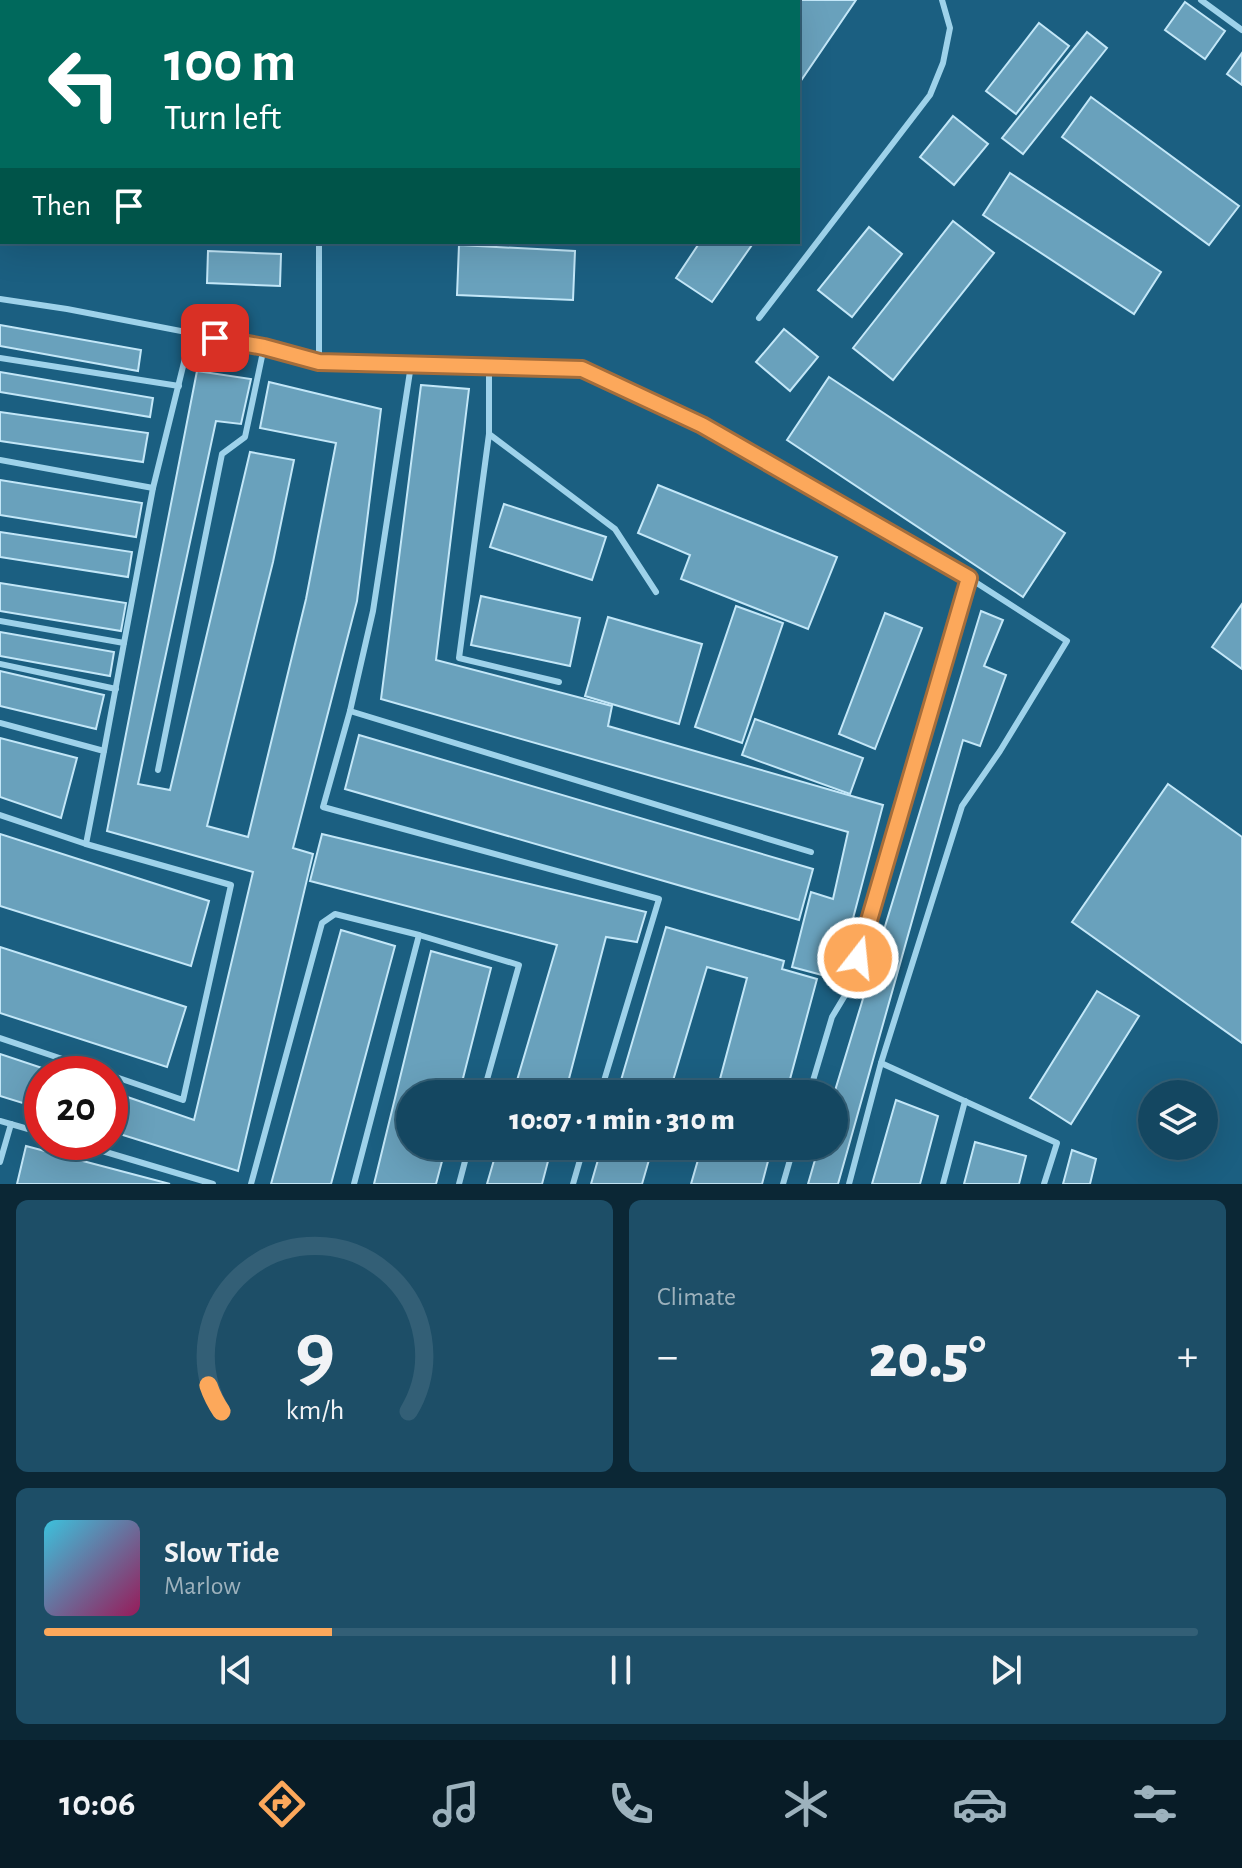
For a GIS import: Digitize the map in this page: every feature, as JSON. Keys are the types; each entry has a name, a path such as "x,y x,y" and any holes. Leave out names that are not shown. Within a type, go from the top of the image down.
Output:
{"lane":[{"path":"759,318 930,95 943,63 950,28 942,0"},
{"path":"1201,0 1242,30"},
{"path":"319,244 319,362"},
{"path":"0,299 264,347 319,362 582,369 702,425 969,578 1067,641 1000,751 962,806 881,1063 849,1184"},
{"path":"86,844 153,488 191,334"},
{"path":"158,770 222,454 245,437 264,347"},
{"path":"0,358 179,386"},
{"path":"411,365 373,611 350,711 323,807 659,899 604,1080"},
{"path":"489,367 489,434 459,658 559,682"},
{"path":"489,434 615,529 656,592"},
{"path":"0,460 153,488"},
{"path":"813,1080 832,1017 850,987 969,578"},
{"path":"0,621 124,643"},
{"path":"0,664 116,689"},
{"path":"350,711 811,852"},
{"path":"0,723 104,751"},
{"path":"0,815 86,844 231,885 183,1100 128,1081"},
{"path":"251,1184 322,923 335,914 519,965 487,1080"},
{"path":"354,1184 419,935"},
{"path":"0,1038 54,1056"},
{"path":"881,1063 1057,1143 1044,1184"},
{"path":"943,1184 965,1101"},
{"path":"0,1121 24,1128"},
{"path":"0,1162 11,1124"},
{"path":"128,1159 213,1184"},
{"path":"459,1184 465,1160"},
{"path":"573,1184 580,1160"},
{"path":"783,1184 790,1160"}],"building":[{"path":"800,0 856,0 800,82"},
{"path":"1185,2 1225,31 1205,59 1165,30"},
{"path":"1039,23 1069,46 1016,114 986,91"},
{"path":"1087,32 1107,48 1023,154 1002,138"},
{"path":"1242,53 1242,85 1227,74"},
{"path":"1091,97 1239,206 1209,245 1062,137"},
{"path":"953,116 988,144 954,185 920,157"},
{"path":"1010,173 1161,272 1134,314 983,215"},
{"path":"953,221 994,253 893,380 853,348"},
{"path":"869,227 902,254 852,317 818,290"},
{"path":"699,244 753,244 712,302 676,278"},
{"path":"459,245 575,251 573,300 457,295"},
{"path":"208,251 281,254 280,286 207,283"},
{"path":"0,325 141,350 138,371 0,346"},
{"path":"784,329 818,357 790,391 756,362"},
{"path":"197,371 251,379 241,424 216,421 138,784 170,790 250,452 294,460 273,562 207,826 248,837 306,599 336,443 260,428 269,382 381,409 357,601 293,848 313,854 238,1171 128,1137 128,1097 194,1120 253,872 107,831"},
{"path":"0,372 153,398 150,417 0,392"},
{"path":"829,377 1065,533 1023,597 787,440"},
{"path":"421,385 469,389 436,660 612,706 608,726 883,805 837,979 792,967 811,892 833,899 848,832 381,699"},
{"path":"0,412 148,433 143,462 0,441"},
{"path":"0,480 142,503 136,537 0,515"},
{"path":"658,485 837,557 808,629 681,579 690,555 638,533"},
{"path":"504,504 606,537 592,580 490,547"},
{"path":"0,532 132,552 128,577 0,557"},
{"path":"0,583 126,603 121,631 0,611"},
{"path":"481,596 580,618 570,666 471,645"},
{"path":"1242,604 1242,669 1212,647"},
{"path":"736,606 783,623 742,743 695,727"},
{"path":"981,611 1003,620 984,666 1006,675 980,746 963,740 848,1148 848,1080 838,1080"},
{"path":"885,613 922,628 875,749 839,734"},
{"path":"608,617 702,644 679,724 585,696"},
{"path":"0,632 114,652 110,676 0,656"},
{"path":"0,671 104,695 96,729 0,706"},
{"path":"755,719 863,758 850,794 742,755"},
{"path":"359,735 813,869 799,920 345,789"},
{"path":"0,738 77,758 61,818 0,797"},
{"path":"1168,784 1242,837 1242,1043 1072,922"},
{"path":"0,834 209,901 191,966 0,906"},
{"path":"322,834 646,912 637,942 606,937 569,1080 517,1080 557,945 310,881"},
{"path":"666,927 784,961 782,969 817,979 790,1080 720,1080 747,978 707,967 673,1080 621,1080"},
{"path":"341,930 395,946 331,1184 271,1184"},
{"path":"0,947 186,1007 167,1067 0,1013"},
{"path":"431,951 491,968 463,1080 399,1080"},
{"path":"1097,991 1139,1016 1071,1124 1030,1098"},
{"path":"0,1054 24,1062 24,1103 0,1096"},
{"path":"396,1094 396,1160 442,1160 436,1184 374,1184"},
{"path":"896,1100 938,1116 920,1184 872,1184"},
{"path":"975,1142 1026,1156 1019,1184 964,1184"},
{"path":"1072,1150 1096,1159 1090,1184 1063,1184"},
{"path":"24,1154 24,1160 79,1160 170,1184 17,1184"},
{"path":"494,1160 548,1160 542,1184 487,1184"},
{"path":"598,1160 649,1160 642,1184 591,1184"},
{"path":"698,1160 768,1160 762,1184 691,1184"},
{"path":"815,1160 845,1160 838,1184 808,1184"}],"route":[{"path":"215,338 319,362 582,369 702,425 969,578 858,958"}]}
